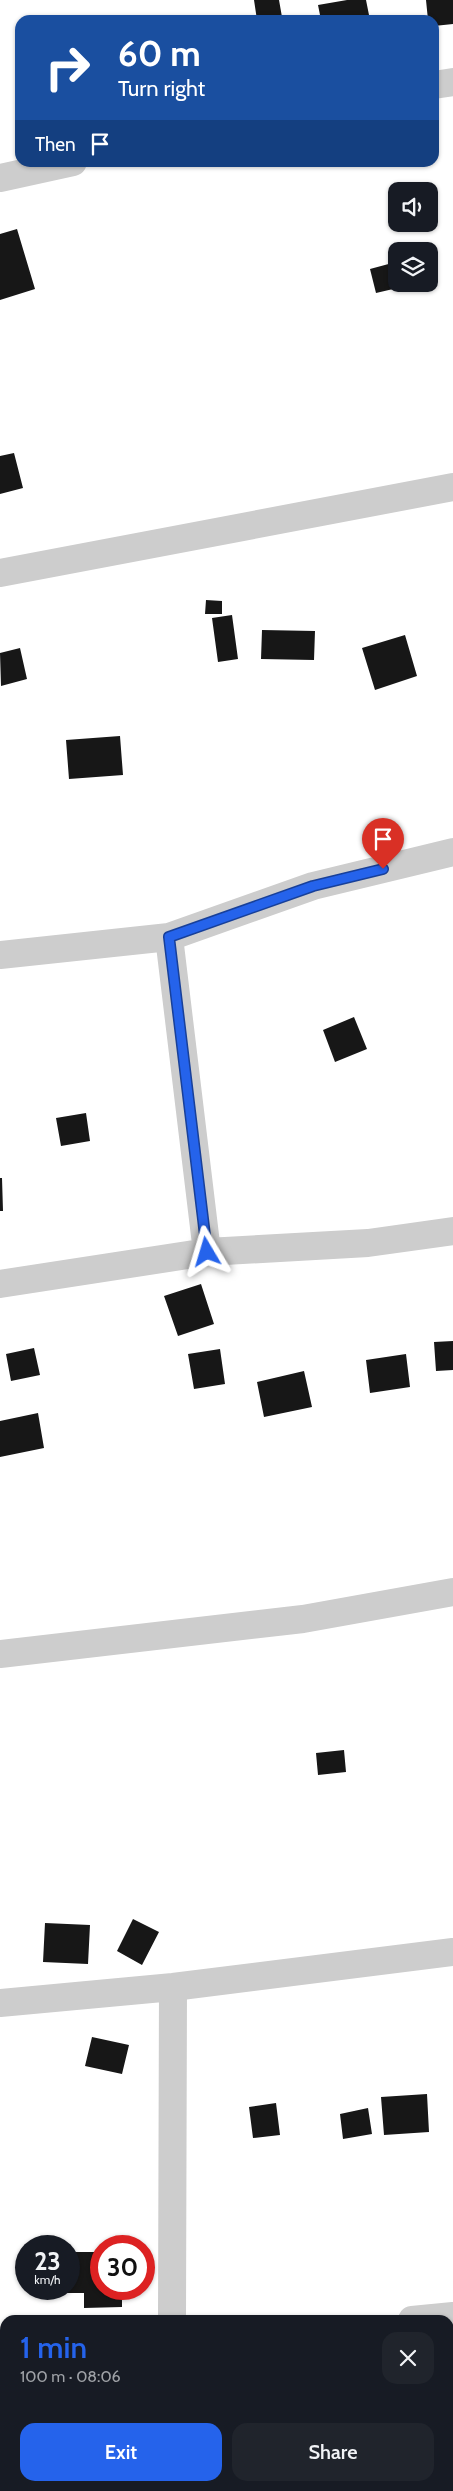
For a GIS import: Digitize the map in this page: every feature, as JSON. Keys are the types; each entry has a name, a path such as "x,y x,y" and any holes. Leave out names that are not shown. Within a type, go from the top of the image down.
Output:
{"street":[{"path":"439,85 453,82"},
{"path":"0,178 50,167"},
{"path":"0,573 453,487"},
{"path":"0,955 169,937 313,886 453,852"},
{"path":"169,937 207,1252"},
{"path":"0,1284 207,1252 368,1243 453,1231"},
{"path":"0,1654 304,1619 453,1592"},
{"path":"0,2003 173,1986 453,1952"},
{"path":"172,2315 173,1986"}],"building":[{"path":"254,0 279,0 282,15 256,15"},
{"path":"347,0 366,0 369,15 320,15 318,5"},
{"path":"426,0 453,0 453,24 439,25 439,15 428,15"},
{"path":"17,229 35,289 0,300 0,234"},
{"path":"388,264 388,290 376,293 370,269"},
{"path":"14,453 23,488 0,494 0,456"},
{"path":"206,600 222,601 222,614 205,614"},
{"path":"232,615 238,659 218,662 212,618"},
{"path":"262,630 315,631 314,660 261,659"},
{"path":"405,635 417,676 375,690 362,648"},
{"path":"20,648 27,679 1,686 0,653"},
{"path":"120,736 123,775 69,779 66,740"},
{"path":"354,1017 367,1049 335,1062 323,1030"},
{"path":"86,1113 90,1141 61,1146 56,1118"},
{"path":"0,1178 2,1178 3,1211 0,1211"},
{"path":"201,1284 214,1324 178,1336 164,1296"},
{"path":"453,1341 453,1370 436,1371 434,1342"},
{"path":"34,1348 40,1375 11,1381 6,1354"},
{"path":"220,1349 225,1384 194,1389 188,1354"},
{"path":"406,1354 410,1387 370,1393 366,1360"},
{"path":"304,1371 312,1407 264,1417 257,1382"},
{"path":"38,1413 44,1448 0,1457 0,1421"},
{"path":"344,1750 346,1772 318,1775 316,1753"},
{"path":"133,1919 159,1932 142,1965 117,1951"},
{"path":"45,1923 90,1925 88,1964 43,1962"},
{"path":"92,2037 129,2045 122,2074 85,2066"},
{"path":"427,2094 429,2132 384,2135 381,2097"},
{"path":"276,2103 280,2135 253,2138 249,2107"},
{"path":"368,2108 372,2134 343,2139 340,2114"},
{"path":"80,2252 90,2252 90,2300 122,2300 122,2307 84,2308 84,2293 80,2293"}],"route":[{"path":"207,1252 169,937 313,886 383,869"}]}
